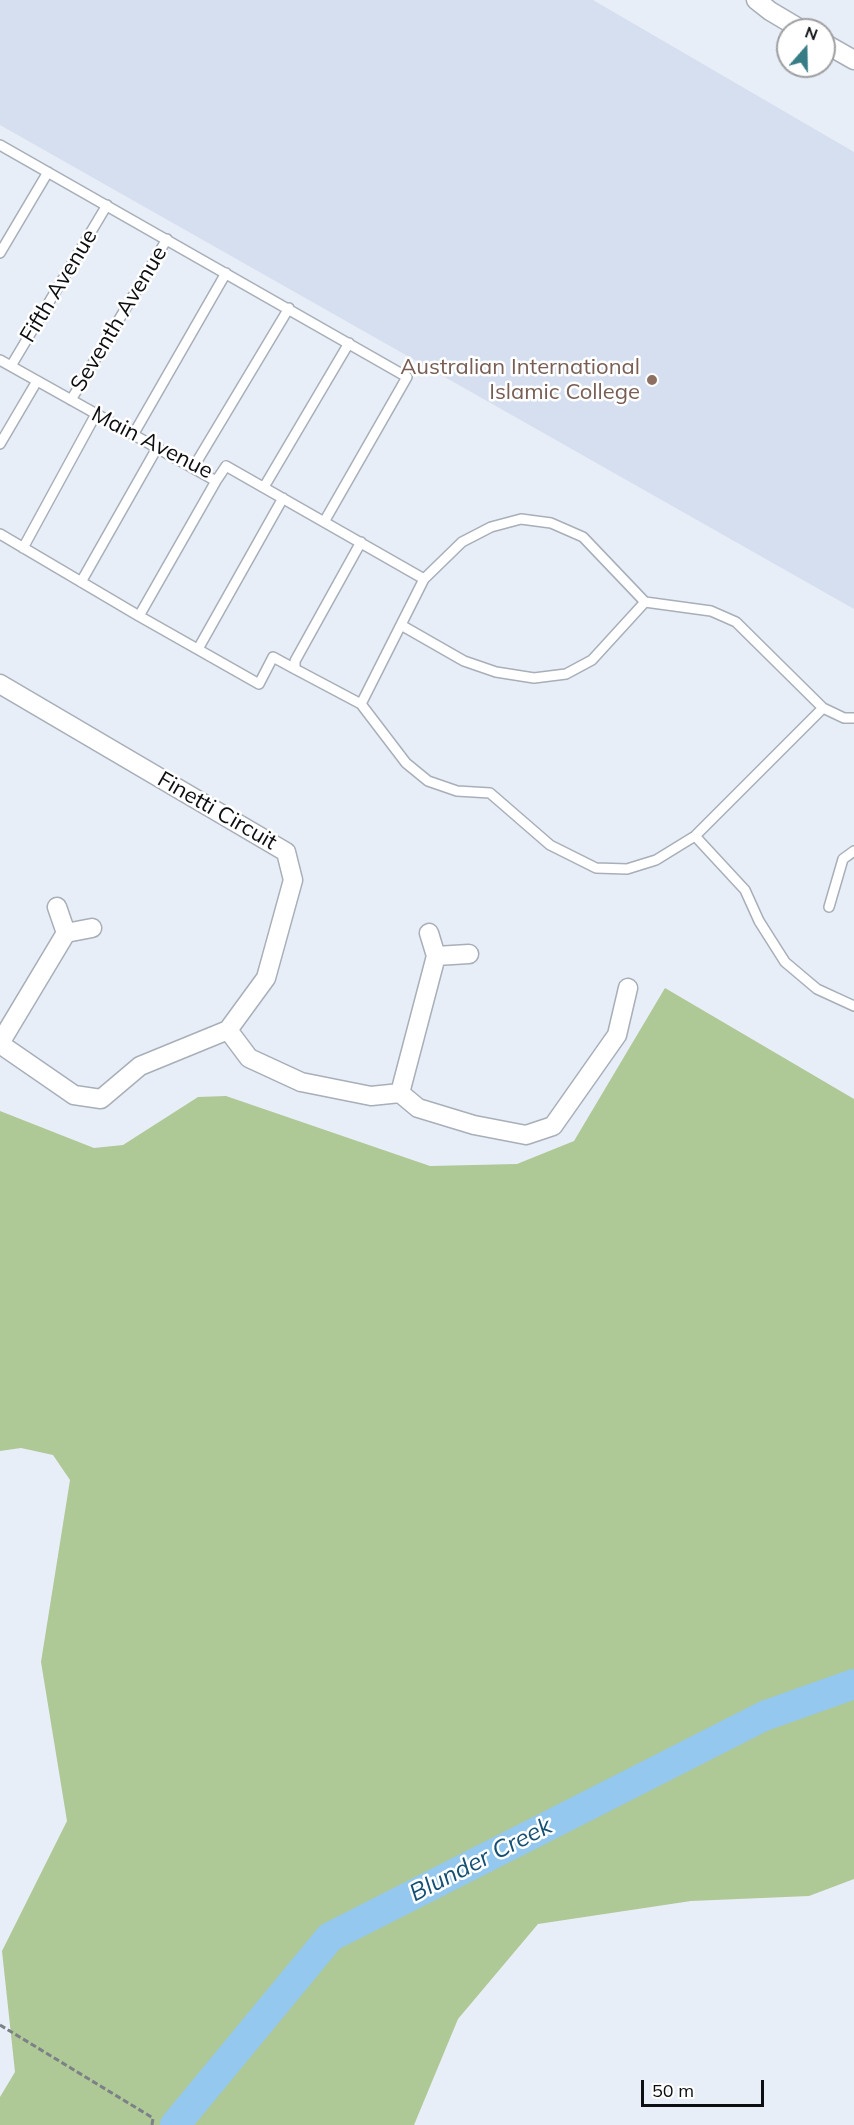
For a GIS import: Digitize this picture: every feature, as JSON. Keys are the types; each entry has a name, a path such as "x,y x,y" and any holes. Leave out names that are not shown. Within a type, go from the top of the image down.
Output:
{"street":[{"path":"756,0 782,18"},
{"path":"836,49 854,60"},
{"name":"Finetti Circuit","path":"0,684 286,852 293,880 266,978 228,1030"},
{"path":"57,907 66,933"},
{"path":"92,927 66,933 0,1043 74,1095 101,1099 140,1065 228,1030 249,1058 301,1082 370,1096 400,1093 418,1108 474,1125 526,1135 553,1126 616,1035 628,988"},
{"path":"400,1093 436,956 429,933"},
{"path":"436,956 469,954"}],"lane":[{"path":"0,145 289,308 406,377 324,522"},
{"path":"0,253 48,172"},
{"name":"Fifth Avenue","path":"11,366 107,205"},
{"name":"Seventh Avenue","path":"71,400 167,239"},
{"path":"133,435 226,273"},
{"path":"193,468 289,308"},
{"path":"264,487 349,343"},
{"name":"Main Avenue","path":"0,360 216,482 226,466 424,579"},
{"path":"0,444 37,381"},
{"path":"23,548 96,414"},
{"path":"81,582 157,448"},
{"path":"139,616 216,482"},
{"path":"198,649 283,498"},
{"path":"361,704 424,579 462,542 491,527 521,519 551,523 583,537 645,602 711,611 736,622 823,708 844,718 854,718"},
{"path":"0,534 259,684 273,657 361,704 406,764 428,781 457,791 490,793 549,845 596,868 627,869 656,860 695,836 823,708"},
{"path":"295,669 295,661 361,542"},
{"path":"401,625 464,661 496,672 534,678 566,674 592,660 645,602"},
{"path":"695,836 745,890 759,921 785,962 817,989 854,1006"},
{"path":"830,907 843,859 854,850"}],"path":[{"path":"0,2025 153,2118 152,2125"}],"shaded area":[{"name":"Australian International Islamic College","path":"0,0 593,0 854,152 854,609 0,125"}],"green space":[{"path":"665,988 854,1099 854,1879 809,1896 691,1901 538,1924 458,2019 414,2125 0,2125 0,2097 15,2072 2,1951 67,1821 41,1662 70,1480 53,1455 21,1448 0,1451 0,1111 94,1148 123,1145 198,1097 226,1096 430,1166 517,1164 574,1141"}],"waterway":[{"name":"Blunder Creek","path":"175,2125 330,1937 764,1716 854,1684"}],"place":[{"name":"Australian International Islamic College","path":"652,380"}]}
